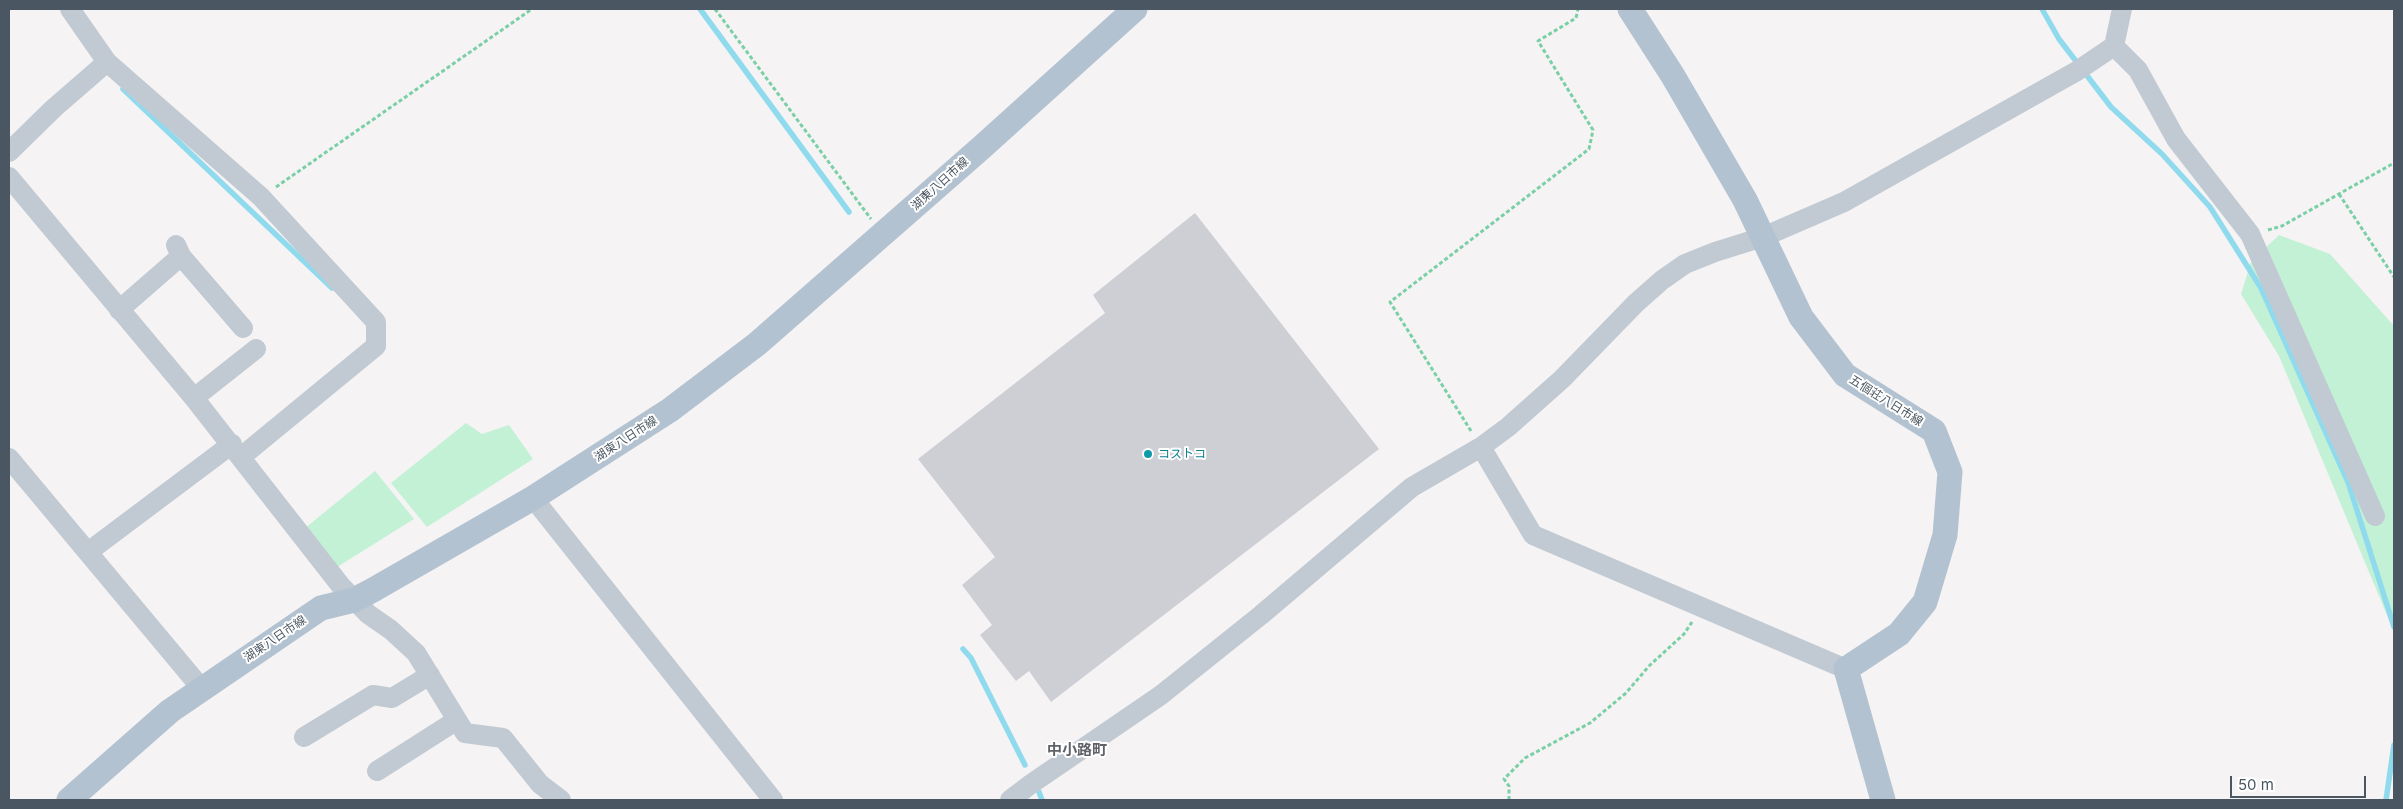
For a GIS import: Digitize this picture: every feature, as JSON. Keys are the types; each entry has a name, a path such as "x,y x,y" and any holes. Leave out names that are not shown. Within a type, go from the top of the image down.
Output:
{"main road":[{"name":"湖東八日市線","path":"68,800 170,711 321,608 354,600 533,498 678,404 756,344 883,235 1135,9"},
{"name":"五個荘八日市線","path":"1630,9 1745,200 1801,317 1845,375 1934,431 1950,472 1945,536 1925,602 1899,634 1846,670"},
{"path":"1846,670 1883,800"}],"street":[{"path":"70,9 107,62 261,197 376,322 376,346 237,451 88,552"},
{"path":"1010,800 1161,695 1261,615 1412,487 1477,440 1533,406 1636,303 1662,280 1685,264 1715,252 1763,237 1844,202 2077,71 2114,46 2122,9"},
{"path":"2114,46 2138,70 2176,139 2250,234 2375,516"},
{"path":"9,152 54,108 107,62"},
{"path":"9,177 194,398 341,586 354,600 416,653 465,733 503,738 540,784 561,800"},
{"path":"119,310 178,251 243,328"},
{"path":"194,398 256,349"},
{"path":"1477,440 1533,535 1846,670"},
{"path":"9,458 202,689"},
{"path":"533,498 773,800"},
{"path":"304,737 373,695 392,698 430,675"},
{"path":"377,771 457,720"}],"path":[{"path":"261,197 532,9"},
{"path":"715,9 883,235"},
{"path":"1477,440 1390,302 1589,149 1593,130 1538,41 1576,18 1578,9"},
{"path":"2250,234 2282,226 2394,163"},
{"path":"2338,194 2394,277"},
{"path":"1509,800 1509,786 1504,779 1525,758 1590,723 1626,693 1649,666 1684,634 1702,607"}],"green space":[{"path":"2279,235 2330,254 2394,326 2394,632 2279,356 2241,294 2251,262"},
{"path":"466,423 482,434 509,425 533,459 427,527 391,483"},
{"path":"375,471 414,519 334,569 304,529"}],"building":[{"name":"コストコ","path":"1195,213 1379,449 1051,702 1029,671 1016,681 980,635 992,625 962,585 995,557 918,459 1105,313 1093,295"}],"waterway":[{"path":"700,9 849,212"},
{"path":"2042,9 2059,39 2111,107 2162,154 2210,207 2261,288 2348,482 2394,627"},
{"path":"123,89 332,288"},
{"path":"963,649 971,658 1025,765"},
{"path":"2386,800 2394,745"},
{"path":"1039,792 1042,800"}],"place":[{"name":"コストコ","path":"1148,454"}],"district":[{"name":"中小路町","path":"1077,750"}]}
